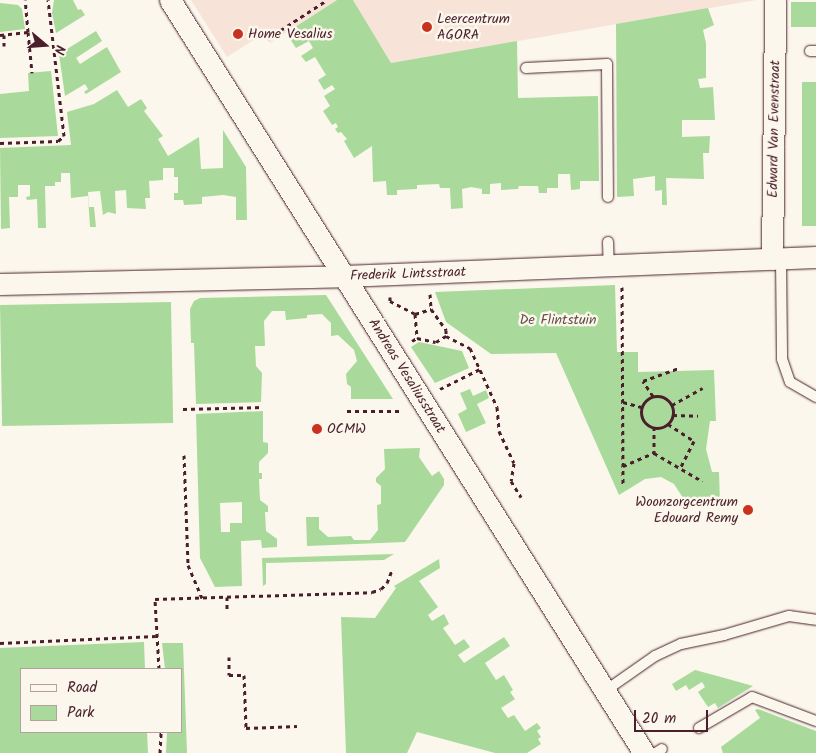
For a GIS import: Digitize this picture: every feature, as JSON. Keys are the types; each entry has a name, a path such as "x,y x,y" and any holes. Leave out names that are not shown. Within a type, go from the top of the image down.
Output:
{"street":[{"name":"Andreas Vesaliusstraat","path":"170,0 605,691 647,750"},
{"name":"Edward Van Evenstraat","path":"775,0 777,259"},
{"name":"Frederik Lintsstraat","path":"0,284 344,276 816,257"}],"lane":[{"path":"526,68 607,64 608,197"},
{"path":"608,242 616,265"},
{"path":"777,259 782,359 790,382 816,397"},
{"path":"605,691 655,656 681,644 724,635 789,616 816,620"},
{"path":"699,728 752,697 816,721"}],"path":[{"path":"25,0 32,73"},
{"path":"0,143 58,141 64,136 48,0"},
{"path":"267,38 327,0"},
{"path":"5,46 2,35 28,32"},
{"path":"35,137 35,142"},
{"path":"616,265 623,402 623,486"},
{"path":"388,274 390,301 415,314 431,309 446,330 446,336"},
{"path":"415,314 417,338"},
{"path":"393,354 417,338 436,342 446,336"},
{"path":"446,336 470,348 480,369 497,407 500,431 514,463 511,481 520,497"},
{"path":"654,396 643,381 678,368"},
{"path":"421,398 480,369"},
{"path":"672,405 703,388"},
{"path":"668,424 673,415 672,405 664,397 654,396 648,398 642,407 642,418 654,427 668,424 694,441 680,468"},
{"path":"623,402 642,407"},
{"path":"183,409 263,406"},
{"path":"347,411 403,411"},
{"path":"673,415 698,416"},
{"path":"654,427 654,454"},
{"path":"623,466 654,454 702,481"},
{"path":"184,455 188,565 202,598"},
{"path":"159,668 155,600 372,592 381,589 387,583 392,570"},
{"path":"227,597 227,610"},
{"path":"0,643 156,636"},
{"path":"229,657 229,675 244,674 246,728 297,726"},
{"path":"160,753 161,733"}],"shaded area":[{"name":"Home Vesalius","path":"191,0 337,0 270,43 263,34 227,57"},
{"path":"353,0 756,0 391,63"}],"green space":[{"path":"54,0 73,0 78,10 81,9 85,15 56,33 52,13"},
{"path":"337,0 353,0 391,63 517,41 518,98 598,96 599,181 580,181 580,189 571,190 570,174 558,174 558,188 547,188 547,193 539,193 538,186 519,185 518,189 501,190 501,183 490,184 490,194 482,194 482,189 471,187 462,189 463,208 451,209 450,188 440,188 439,184 417,185 417,189 397,190 397,195 387,195 386,181 373,182 372,146 354,158 344,141 347,139 341,132 338,133 335,129 338,127 336,123 332,125 323,111 330,106 324,96 335,89 332,85 324,90 318,80 326,75 315,57 306,62 301,56 313,48 309,41 296,48 290,39 295,34 292,29"},
{"path":"791,2 816,2 816,27 791,27"},
{"path":"0,3 18,5 22,9 25,29 0,32"},
{"path":"708,8 714,25 703,30 706,43 706,78 698,79 700,88 713,87 715,120 682,120 682,137 710,136 709,153 703,153 704,179 666,178 667,205 662,205 662,190 655,191 655,176 633,179 634,196 617,197 616,24"},
{"path":"96,31 102,41 76,58 80,64 107,47 121,72 86,94 84,92 88,89 85,84 65,96 59,54"},
{"path":"51,71 58,136 0,138 0,94 29,91 28,73"},
{"path":"802,82 816,82 816,226 802,226"},
{"path":"117,90 128,107 141,99 147,108 144,111 163,136 158,139 168,156 199,137 201,169 223,168 223,130 246,167 247,220 236,220 236,197 223,195 202,197 202,204 184,205 183,200 174,200 174,193 178,193 178,177 174,177 174,168 163,168 163,180 149,181 150,198 145,198 146,209 127,208 126,190 115,191 116,214 108,212 103,215 100,191 88,192 89,207 94,207 96,227 90,227 88,196 71,198 70,173 61,173 61,182 55,182 55,186 45,186 46,228 38,228 37,199 27,200 26,197 30,196 30,185 18,185 18,197 9,197 10,228 1,229 0,148 71,145 67,112 94,104"},
{"name":"De Flintstuin","path":"615,285 617,352 638,352 638,372 714,370 716,421 710,421 706,449 712,472 719,472 720,504 696,505 685,501 674,484 661,477 645,479 619,495 556,353 491,354 446,322 435,292"},
{"path":"326,295 393,399 351,399 351,387 347,384 346,374 357,361 354,350 338,335 331,336 331,323 322,314 286,320 285,311 272,311 264,321 265,346 255,346 256,366 262,373 261,402 196,404 194,343 191,343 190,309 194,301 200,298"},
{"path":"171,302 173,423 2,426 0,305"},
{"path":"419,342 462,351 469,368 435,383 411,347"},
{"path":"470,389 473,396 486,390 489,398 477,404 486,423 466,432 458,414 467,409 460,393"},
{"path":"263,411 263,442 268,443 268,453 259,462 259,473 262,473 262,479 259,479 260,500 268,506 268,512 265,512 266,531 277,539 277,547 262,548 261,540 241,541 242,586 215,587 200,558 196,414","holes":["242,502 242,523 230,523 230,532 221,532 220,503"]},
{"path":"420,448 419,457 432,476 439,471 444,479 444,485 405,542 307,546 306,517 319,517 319,529 328,537 351,536 354,540 370,540 378,530 377,505 381,504 381,486 376,482 376,478 385,469 384,449"},
{"path":"394,554 384,560 266,563 266,584 263,586 262,558"},
{"path":"439,559 440,568 419,581 438,607 428,615 432,621 444,614 449,624 443,628 455,645 464,639 470,647 458,655 464,663 504,637 510,646 485,663 496,680 504,675 513,690 510,692 515,699 501,708 508,718 514,715 525,731 537,723 541,728 537,731 541,737 538,739 541,744 527,753 495,753 417,732 407,753 346,753 341,617 375,618 396,588 394,586"},
{"path":"144,642 145,668 20,668 20,733 147,733 148,753 0,753 0,648"},
{"path":"162,643 183,643 187,753 166,753 167,733 182,733 182,668 165,668"},
{"path":"695,670 753,686 718,708 715,703 708,707 698,692 705,687 702,682 689,690 686,685 676,691 672,684"},
{"path":"758,709 816,731 816,753 723,753 721,747 760,718 755,710"}],"place":[{"name":"Leercentrum AGORA","path":"427,27"},
{"name":"Home Vesalius","path":"238,34"},
{"name":"OCMW","path":"317,429"},
{"name":"Woonzorgcentrum Edouard Remy","path":"748,510"}]}
